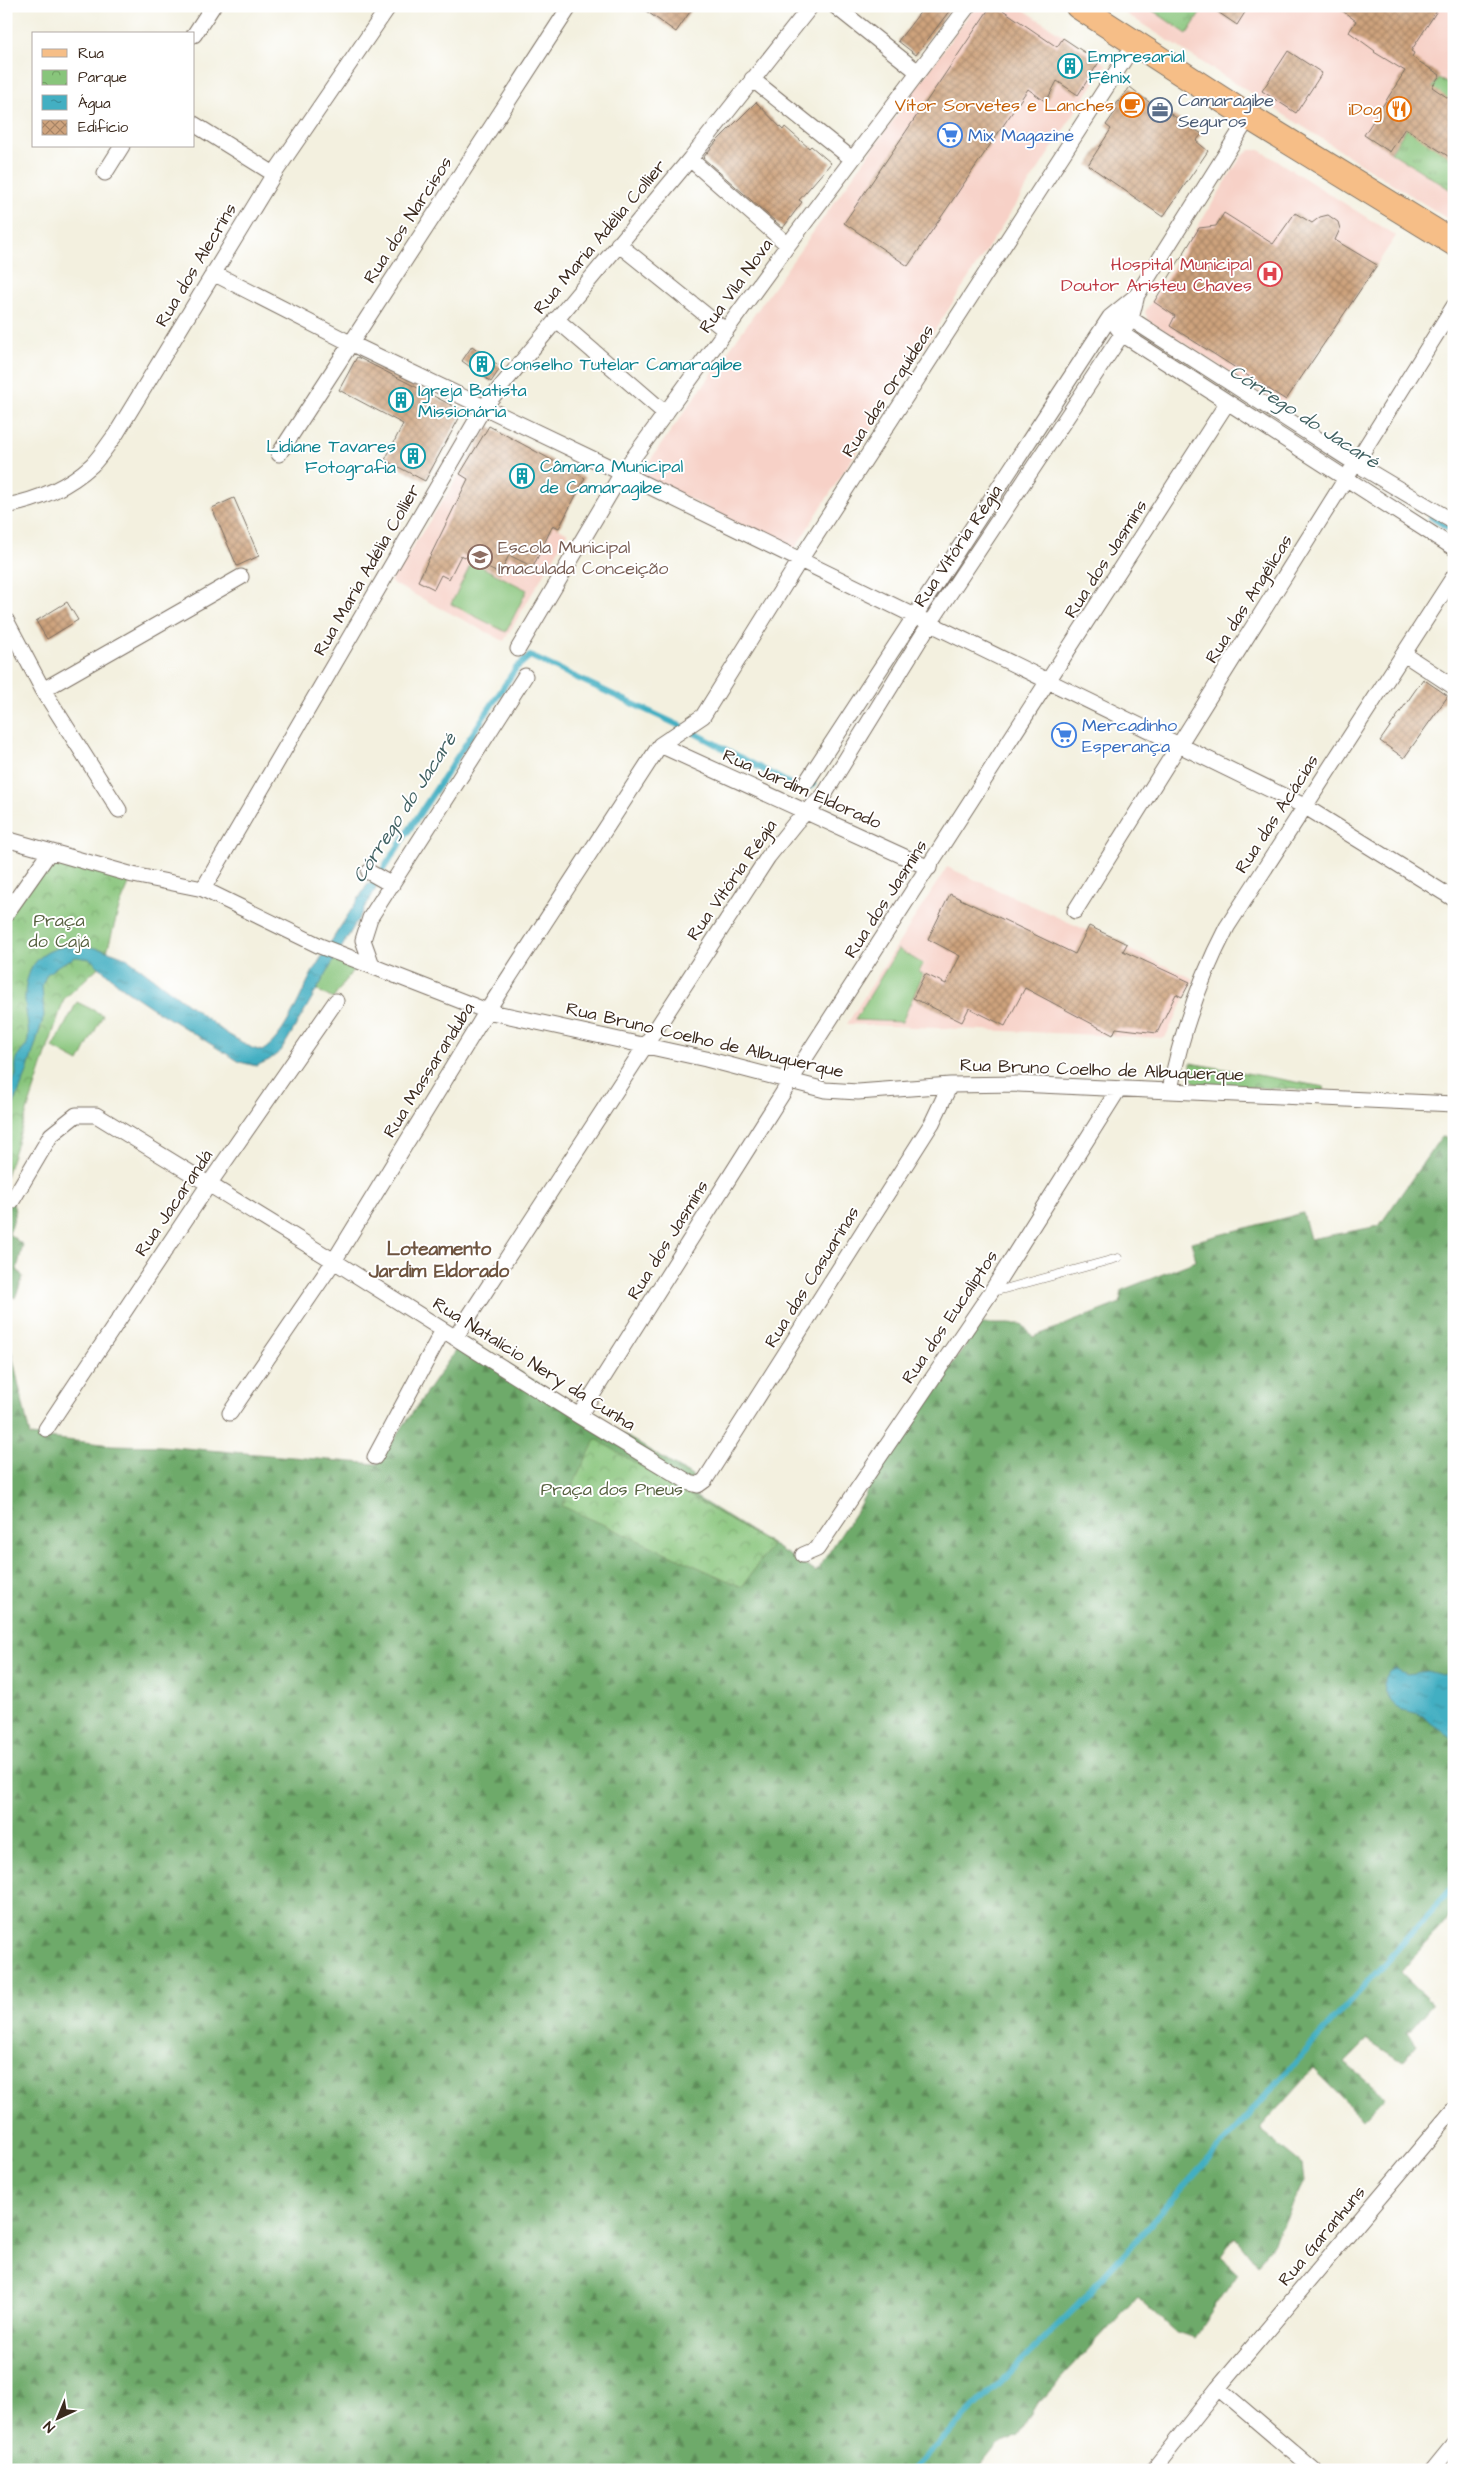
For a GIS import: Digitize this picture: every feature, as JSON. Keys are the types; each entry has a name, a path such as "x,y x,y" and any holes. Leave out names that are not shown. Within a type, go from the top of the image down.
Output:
{"main road":[{"path":"1078,6 1250,117 1454,243"}],"street":[{"path":"195,33 213,6"},
{"name":"Rua dos Alecrins","path":"6,506 24,502 63,487 93,464 116,434 274,174 389,6"},
{"name":"Rua dos Narcisos","path":"278,454 570,6"},
{"name":"Rua Maria Adélia Collier","path":"203,889 484,407 690,159 811,6"},
{"path":"835,6 918,72"},
{"name":"Rua Vila Nova","path":"518,649 622,473 788,245 968,6"},
{"name":"Rua das Orquídeas","path":"662,742 694,724 703,716 800,560 1135,43"},
{"path":"752,79 852,159"},
{"name":"Rua Vitória Régia","path":"375,1457 449,1334 644,1046 768,857 796,822 809,812 824,795 930,623 1122,334 1131,319 1137,295 1250,117"},
{"path":"195,125 274,174"},
{"path":"105,173 121,148"},
{"path":"690,159 788,245"},
{"path":"618,244 726,331"},
{"path":"213,272 350,343 622,473 1304,806 1454,899"},
{"name":"Rua Vitória Régia","path":"807,781 1110,316 1137,295"},
{"name":"Rua das Angélicas","path":"1075,911 1180,747 1454,306"},
{"path":"1110,316 1131,319 1350,471 1454,548"},
{"path":"1110,316 1122,334 1227,403 1350,471 1454,522"},
{"path":"556,319 666,414"},
{"name":"Rua dos Jasmins","path":"579,1416 791,1080 930,868 1227,403"},
{"name":"Rua das Acácias","path":"1170,1090 1178,1047 1209,962 1227,927 1454,576"},
{"path":"43,690 241,577"},
{"path":"6,620 43,690 119,810"},
{"path":"1404,654 1454,687"},
{"path":"367,963 363,940 365,928 524,676"},
{"name":"Rua Jardim Eldorado","path":"662,742 930,868"},
{"name":"Rua Massaranduba","path":"230,1413 334,1261 487,1011 662,742"},
{"name":"Rua Bruno Coelho de Albuquerque","path":"6,839 49,853 133,875 203,889 320,946 487,1011 791,1080 825,1090 858,1092 950,1084 1018,1084 1454,1104"},
{"path":"6,914 49,853"},
{"path":"370,873 391,884"},
{"name":"Rua Jacarandá","path":"46,1429 209,1184 336,1001"},
{"name":"Rua das Casuarinas","path":"698,1485 705,1480 932,1123 950,1084"},
{"name":"Rua dos Eucaliptos","path":"803,1555 817,1549 991,1292 1118,1090"},
{"name":"Rua Natalício Nery da Cunha","path":"12,1201 51,1135 76,1115 96,1115 334,1261 579,1416 690,1483 698,1485"},
{"name":"Rua Garanhuns","path":"1153,2470 1218,2388 1454,2109"},
{"path":"1218,2388 1314,2470"},
{"path":"1432,2470 1454,2443"}],"lane":[{"path":"991,1292 1118,1258"}],"shaded area":[{"path":"975,6 1018,6 1106,64 793,551 640,474"},
{"path":"1114,6 1454,6 1454,223"},
{"name":"Hospital Municipal Doutor Aristeu Chaves","path":"1250,150 1260,150 1396,236 1282,406 1148,320 1145,312 1241,157"},
{"name":"Escola Municipal Imaculada Conceição","path":"460,474 568,533 504,641 390,582"},
{"path":"947,867 1194,979 1165,1038 847,1024"}],"green space":[{"path":"1151,6 1199,6 1203,9 1187,34 1149,8"},
{"path":"1439,78 1454,88 1454,192 1391,152"},
{"path":"472,562 527,590 506,632 451,604"},
{"name":"Praça do Cajá","path":"49,853 133,875 119,908 104,962 64,999 6,1176 6,914"},
{"path":"898,949 923,964 919,972 923,974 902,1022 855,1020"},
{"path":"337,952 359,961 333,999 317,990"},
{"path":"77,1002 103,1015 79,1062 53,1048"},
{"path":"1191,1063 1324,1087 1323,1091 1197,1084 1191,1079"},
{"path":"1441,1137 1454,1138 1454,1911 1401,1973 1432,2004 1407,2033 1417,2044 1402,2062 1368,2040 1345,2063 1385,2097 1363,2119 1313,2069 1259,2129 1302,2164 1304,2181 1284,2223 1258,2266 1235,2237 1221,2257 1238,2273 1194,2338 1174,2331 1137,2297 1037,2404 1019,2435 998,2444 977,2470 6,2470 6,1327 30,1436 112,1445 160,1446 377,1464 464,1338 692,1476 696,1497 816,1572 857,1510 882,1462 981,1324 1022,1324 1033,1337 1120,1303 1122,1290 1196,1261 1192,1242 1303,1213 1310,1239 1379,1226"},
{"path":"6,1198 11,1201 15,1209 9,1234 23,1245 17,1269 23,1277 15,1298 6,1294"},
{"name":"Praça dos Pneus","path":"596,1439 771,1545 742,1587 562,1506"}],"water":[{"name":"Córrego do Jacaré","path":"368,884 377,887 281,1051 269,1060 256,1066 240,1062 157,1011 123,988 90,959 76,957 59,965 47,974 42,985 44,1016 26,1075 11,1111 10,1126 6,1137 6,1095 16,1075 19,1054 28,1040 25,995 28,975 36,961 48,952 62,947 78,946 111,952 127,958 226,1033 252,1048 262,1051 279,1035 286,1024 310,976"},
{"path":"1396,1669 1407,1674 1427,1671 1442,1675 1454,1672 1454,1739 1433,1726 1423,1716 1400,1709 1390,1700 1384,1688 1385,1676"}],"building":[{"path":"639,6 694,6 676,32"},
{"path":"925,6 953,6 916,55 898,41"},
{"name":"Mix Magazine","path":"991,6 997,6 1057,47 1063,38 1099,62 1078,95 1057,81 1046,102 1028,89 908,266 844,223"},
{"path":"1209,6 1249,6 1237,25"},
{"path":"1336,6 1440,6 1411,51 1414,53 1412,57 1440,75 1432,87 1454,102 1454,160 1405,128 1390,152 1364,135 1405,71 1374,52 1349,32 1356,21"},
{"path":"1288,51 1322,73 1296,113 1262,91"},
{"path":"1130,87 1167,116 1169,113 1202,134 1196,141 1208,151 1163,217 1088,165 1111,129 1106,125 1117,109 1114,107"},
{"path":"756,102 783,130 785,127 809,148 811,146 831,163 799,200 802,202 783,228 703,158 716,142"},
{"name":"Hospital Municipal Doutor Aristeu Chaves","path":"1224,213 1273,244 1295,213 1312,223 1320,217 1328,215 1338,222 1340,229 1335,240 1377,265 1286,400 1170,326 1175,316 1154,302 1199,228 1216,226"},
{"name":"Conselho Tutelar Camaragibe","path":"472,346 501,367 491,382 462,361"},
{"name":"Igreja Batista Missionária","path":"357,357 463,411 425,481 385,460 403,424 339,390"},
{"path":"489,426 585,478 559,528 553,525 533,567 509,555 500,574 461,555 449,579 441,575 434,589 418,581 468,479 460,474"},
{"path":"234,498 259,556 237,566 212,508"},
{"path":"67,602 78,620 47,639 36,621"},
{"path":"1423,679 1448,696 1404,758 1380,741"},
{"path":"950,894 1075,954 1089,926 1127,944 1123,951 1190,982 1182,997 1176,994 1157,1033 1116,1028 1113,1035 1025,988 1005,1026 969,1008 962,1022 913,998 925,974 946,984 960,956 928,939"}],"waterway":[{"name":"Córrego do Jacaré","path":"1431,517 1450,529"},
{"name":"Córrego do Jacaré","path":"368,892 516,668 530,656 689,730 792,785 806,789 813,784"},
{"path":"912,2470 1076,2307 1454,1886"}],"place":[{"name":"Empresarial Fênix","path":"1070,66"},
{"name":"Vítor Sorvetes e Lanches","path":"1132,105"},
{"name":"iDog","path":"1399,109"},
{"name":"Camaragibe Seguros","path":"1160,110"},
{"name":"Mix Magazine","path":"950,135"},
{"name":"Hospital Municipal Doutor Aristeu Chaves","path":"1270,274"},
{"name":"Conselho Tutelar Camaragibe","path":"482,364"},
{"name":"Igreja Batista Missionária","path":"401,400"},
{"name":"Lidiane Tavares Fotografia","path":"413,456"},
{"name":"Câmara Municipal de Camaragibe","path":"522,476"},
{"name":"Escola Municipal Imaculada Conceição","path":"480,557"},
{"name":"Mercadinho Esperança","path":"1064,735"}],"district":[{"name":"Loteamento Jardim Eldorado","path":"439,1260"}]}
